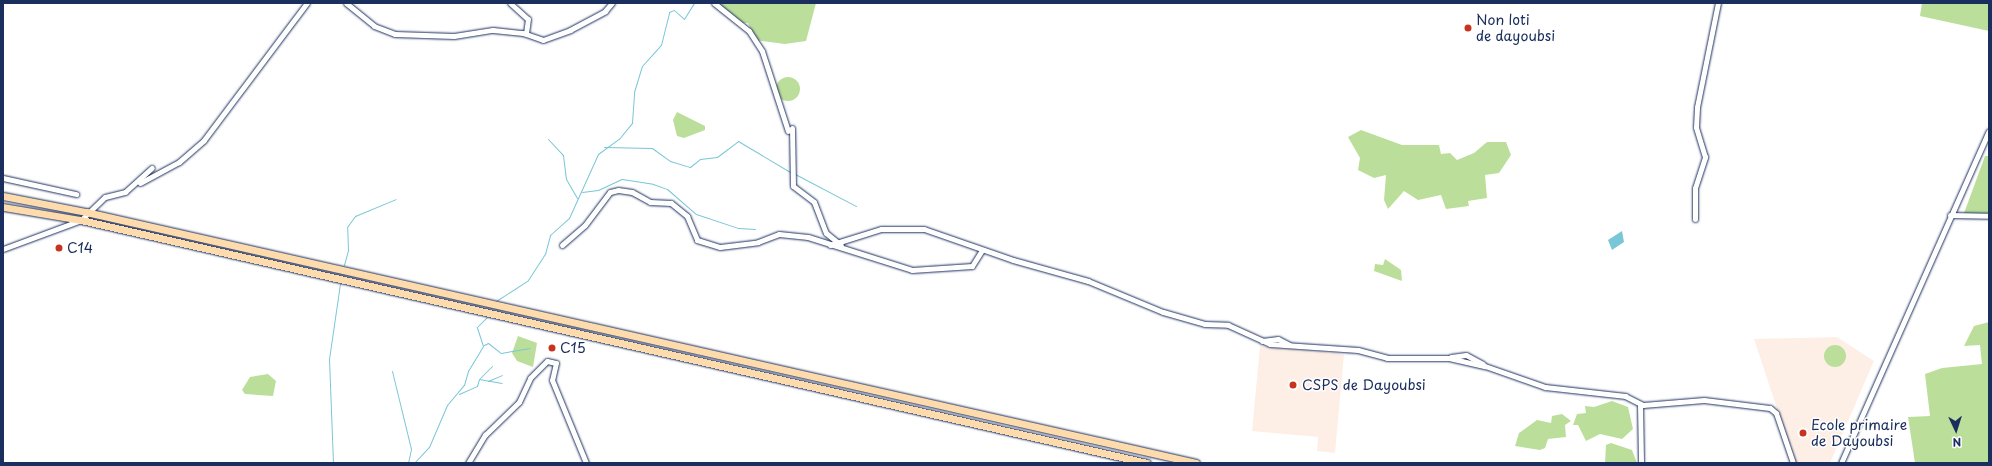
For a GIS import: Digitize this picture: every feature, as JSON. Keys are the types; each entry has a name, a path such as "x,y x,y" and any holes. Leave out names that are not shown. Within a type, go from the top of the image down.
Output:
{"highway":[{"path":"3,196 86,212 1196,463"},
{"path":"3,207 81,220 1147,463"}],"street":[{"path":"140,183 179,162 204,140 307,3"},
{"path":"346,3 374,26 395,34 454,36 484,30 526,34 543,40 553,38 605,11 612,3"},
{"path":"510,3 528,19 526,34"},
{"path":"714,3 749,31 762,51 790,129 793,186 814,202 826,233 840,243 845,250"},
{"path":"1695,219 1695,188 1704,157 1696,127 1697,107 1718,3"},
{"path":"1841,463 1950,215 1989,131"},
{"path":"3,248 81,220 86,212 105,197 125,192 152,168"},
{"path":"3,178 76,194"},
{"path":"562,245 585,225 610,192 618,190 632,192 650,202 671,203 687,216 693,235 702,243 724,247 758,242 779,234 808,237 845,250 912,270 972,266 982,250"},
{"path":"1950,215 1989,216"},
{"path":"830,245 881,229 924,229 982,250 1088,281 1163,312 1205,324 1228,325 1262,341 1278,339 1295,347 1358,350 1387,358 1449,358 1466,355 1485,366 1545,387 1625,396 1640,404 1704,400 1770,408 1776,413 1793,463"},
{"path":"468,463 485,435 519,402 530,378 547,361 556,363 552,380 586,463"},
{"path":"1640,404 1641,463"}],"shaded area":[{"path":"1837,337 1874,361 1830,463 1795,463 1754,339"},
{"path":"1260,346 1344,354 1335,453 1317,451 1318,437 1252,431"}],"green space":[{"path":"816,3 806,41 785,44 755,40 748,23 738,23 718,4"},
{"path":"1922,3 1989,3 1989,31 1920,16"},
{"path":"788,77 797,80 800,89 797,98 788,101 779,98 776,89 779,80"},
{"path":"677,112 705,126 705,130 684,138 677,136 673,120"},
{"path":"1361,130 1402,145 1439,145 1441,154 1450,153 1457,160 1474,153 1487,142 1506,142 1511,155 1499,173 1485,175 1487,198 1468,201 1469,206 1446,209 1441,195 1418,200 1404,191 1388,209 1384,200 1386,175 1374,178 1358,170 1360,158 1348,137"},
{"path":"1985,156 1989,156 1989,216 1963,216"},
{"path":"1385,259 1401,270 1402,281 1374,271 1375,264 1383,265"},
{"path":"1989,322 1989,463 1915,463 1908,417 1930,416 1925,374 1942,368 1982,364 1980,345 1964,346 1974,326"},
{"path":"518,336 537,343 533,367 517,361 512,353"},
{"path":"1835,345 1839,346 1845,352 1845,360 1839,366 1835,367 1831,366 1825,360 1824,356 1825,352 1831,346"},
{"path":"268,374 276,381 273,396 245,394 242,390 250,377"},
{"path":"1612,401 1628,407 1633,429 1622,439 1600,434 1586,441 1578,425 1573,425 1577,414 1586,413 1585,406 1594,407"},
{"path":"1562,414 1571,421 1565,425 1566,437 1548,439 1545,448 1540,450 1515,446 1519,433 1537,420 1551,423 1552,416"},
{"path":"1611,443 1632,450 1637,463 1605,463 1606,445"}],"water":[{"path":"1622,231 1624,242 1612,250 1608,240"}],"waterway":[{"path":"496,301 528,280 545,254 550,235 569,218 598,154 619,139 632,123 634,92 642,66 661,45 669,12 674,10 684,19 694,3"},
{"path":"548,139 563,155 566,179 577,198"},
{"path":"604,147 652,148 670,161 690,167 700,159 717,157 738,141 790,172"},
{"path":"795,174 856,206"},
{"path":"582,192 598,190 622,179 653,184 667,189 696,214 738,228 755,229"},
{"path":"344,265 348,250 347,227 355,216 396,199"},
{"path":"333,463 329,359 340,284"},
{"path":"414,463 429,447 447,405 464,385 468,371 483,346 477,327 488,316"},
{"path":"484,345 488,343 501,353 530,348"},
{"path":"480,378 492,366"},
{"path":"392,371 411,449 408,463"},
{"path":"488,381 502,375"},
{"path":"459,394 477,386 479,379 502,383"}],"place":[{"name":"Non loti de dayoubsi","path":"1468,28"},
{"name":"C14","path":"59,248"},
{"name":"C15","path":"552,348"},
{"name":"CSPS de Dayoubsi","path":"1293,385"},
{"name":"Ecole primaire de Dayoubsi","path":"1803,433"}]}
